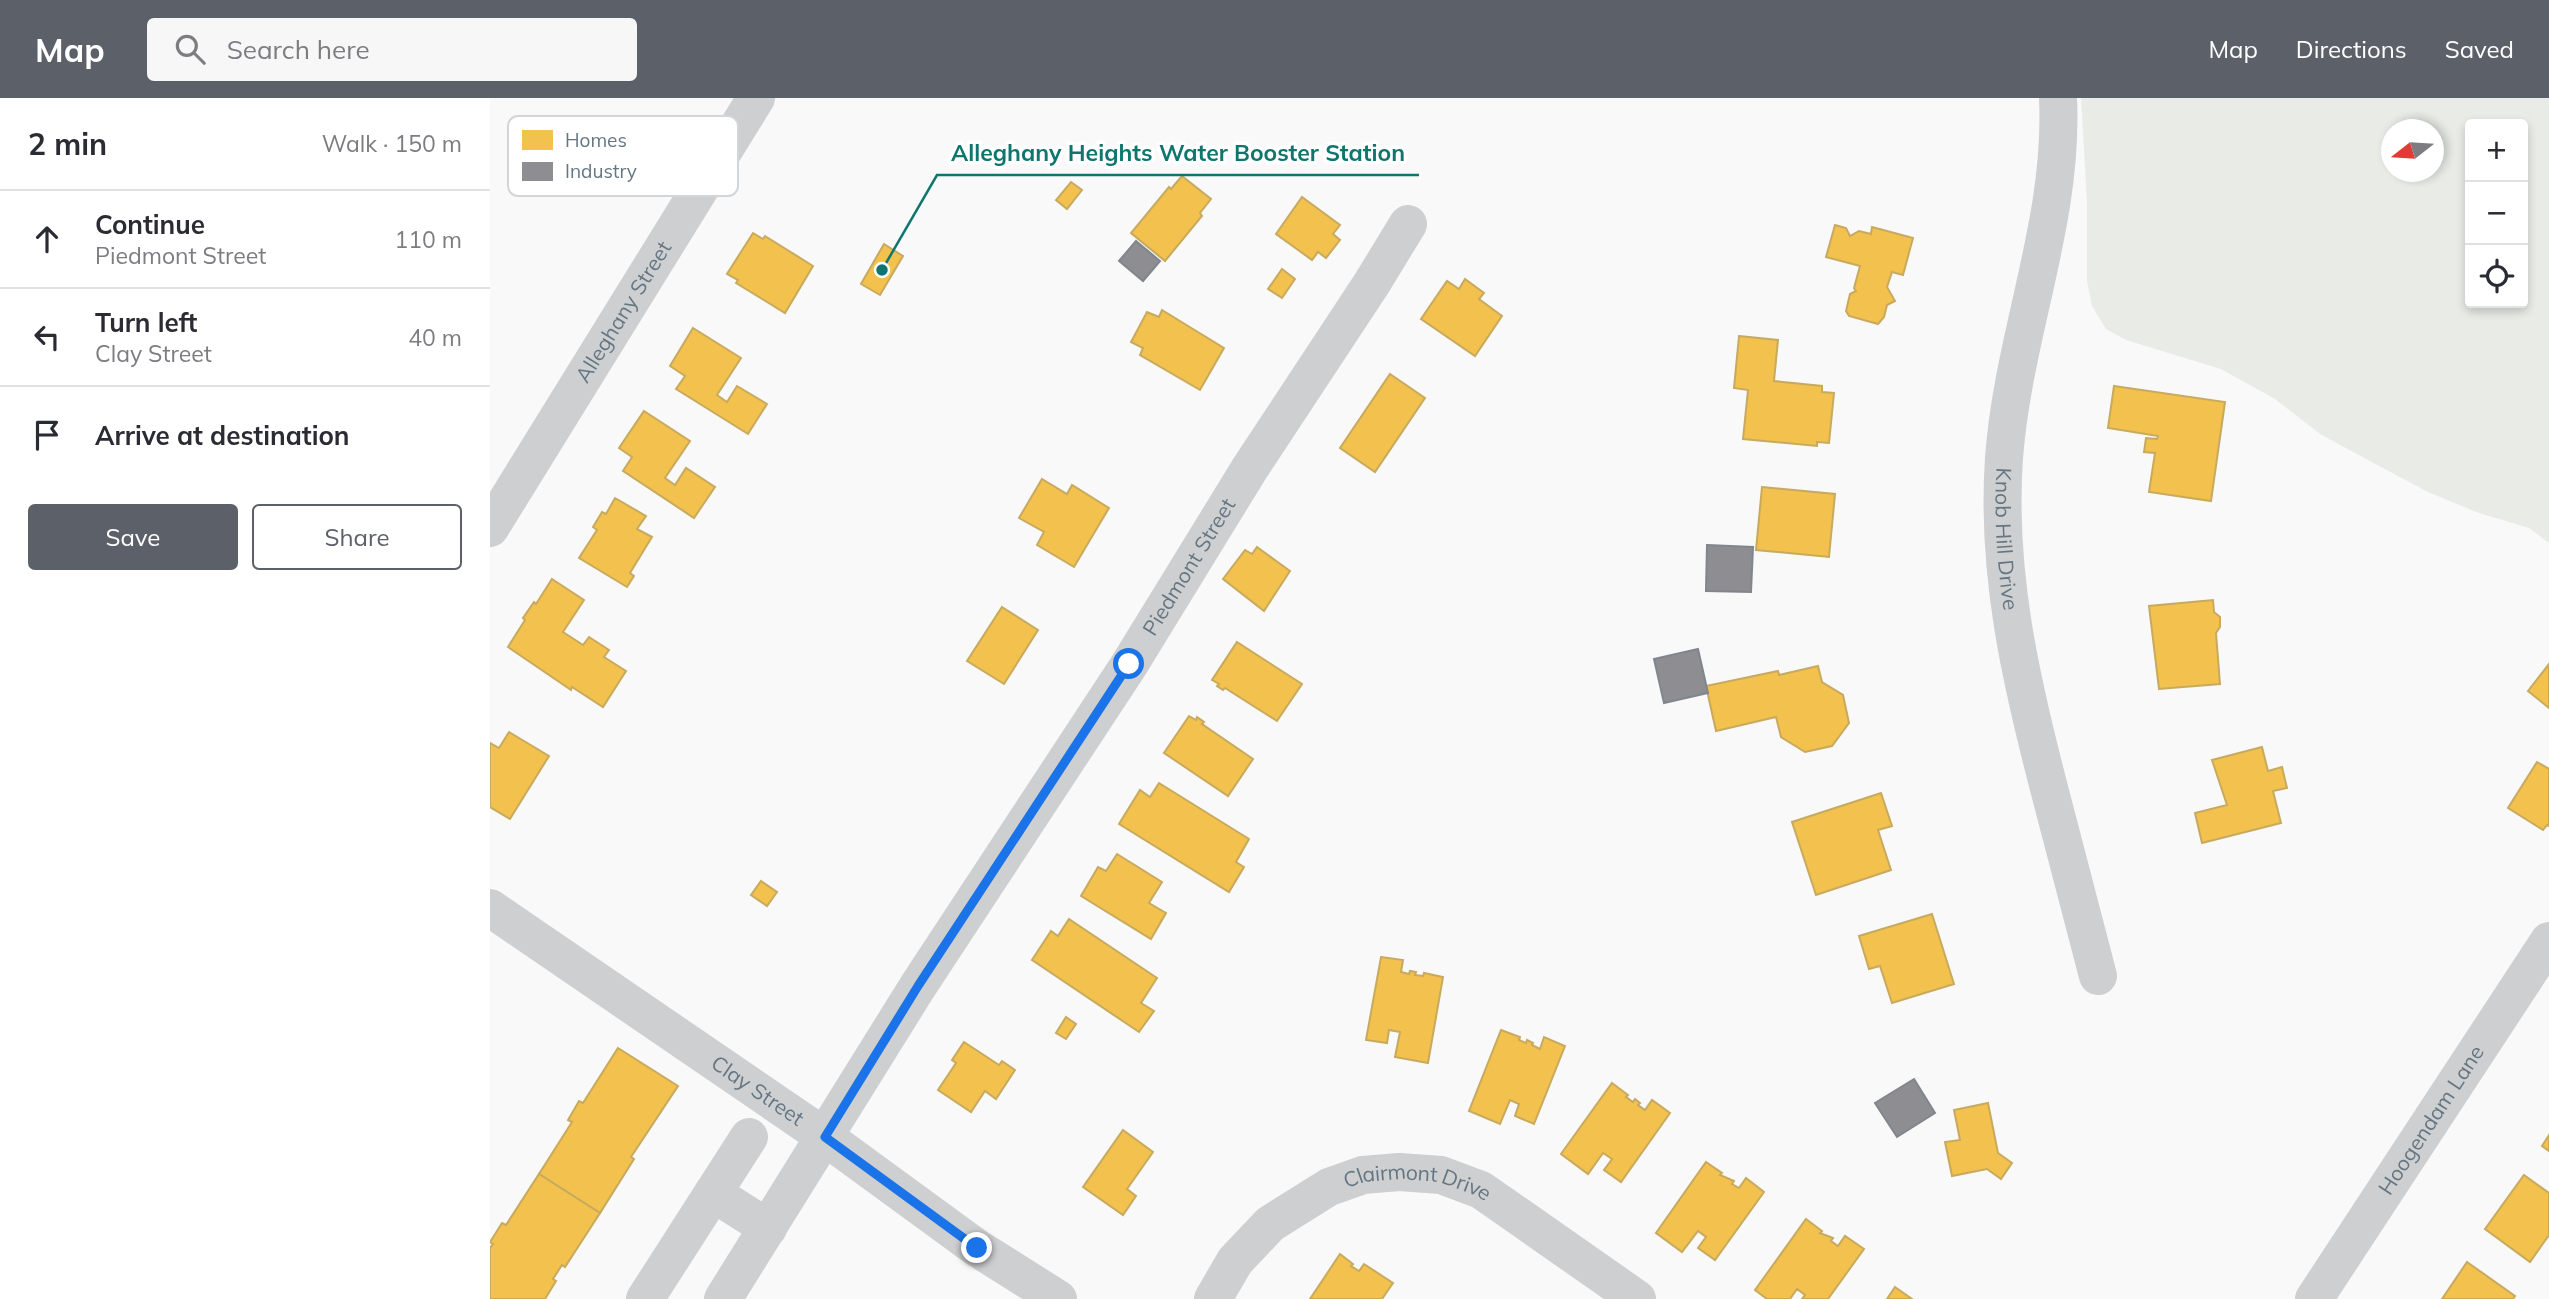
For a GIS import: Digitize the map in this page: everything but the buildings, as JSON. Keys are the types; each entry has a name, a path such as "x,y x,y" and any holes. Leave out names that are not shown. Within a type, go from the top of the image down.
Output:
{"street":[{"name":"Alleghany Street","path":"738,127 756,98"},
{"name":"Knob Hill Drive","path":"2058,98 2058,149 2053,206 2014,376 2007,428 2002,510 2004,573 2012,635 2024,693 2098,976"},
{"name":"Alleghany Street","path":"490,528 695,196"},
{"name":"Piedmont Street","path":"723,1299 918,986 1129,664 1250,468 1408,224"},
{"name":"Clay Street","path":"490,908 825,1137 977,1248 1058,1299"},
{"name":"Hoogendam Lane","path":"2314,1299 2549,941"},
{"path":"645,1299 749,1137"},
{"name":"Clairmont Drive","path":"1213,1299 1236,1261 1270,1224 1329,1187 1363,1175 1399,1172 1441,1175 1481,1189 1637,1299"},
{"path":"713,1194 768,1228"}],"shaded area":[{"path":"2081,98 2549,98 2549,543 2529,528 2479,513 2428,492 2320,434 2275,399 2221,369 2126,340 2106,329 2092,306 2087,281 2087,201"}],"place":[{"name":"Alleghany Heights Water Booster Station","path":"882,270"}],"route":[{"path":"977,1248 825,1137 918,986 1129,664"}]}
